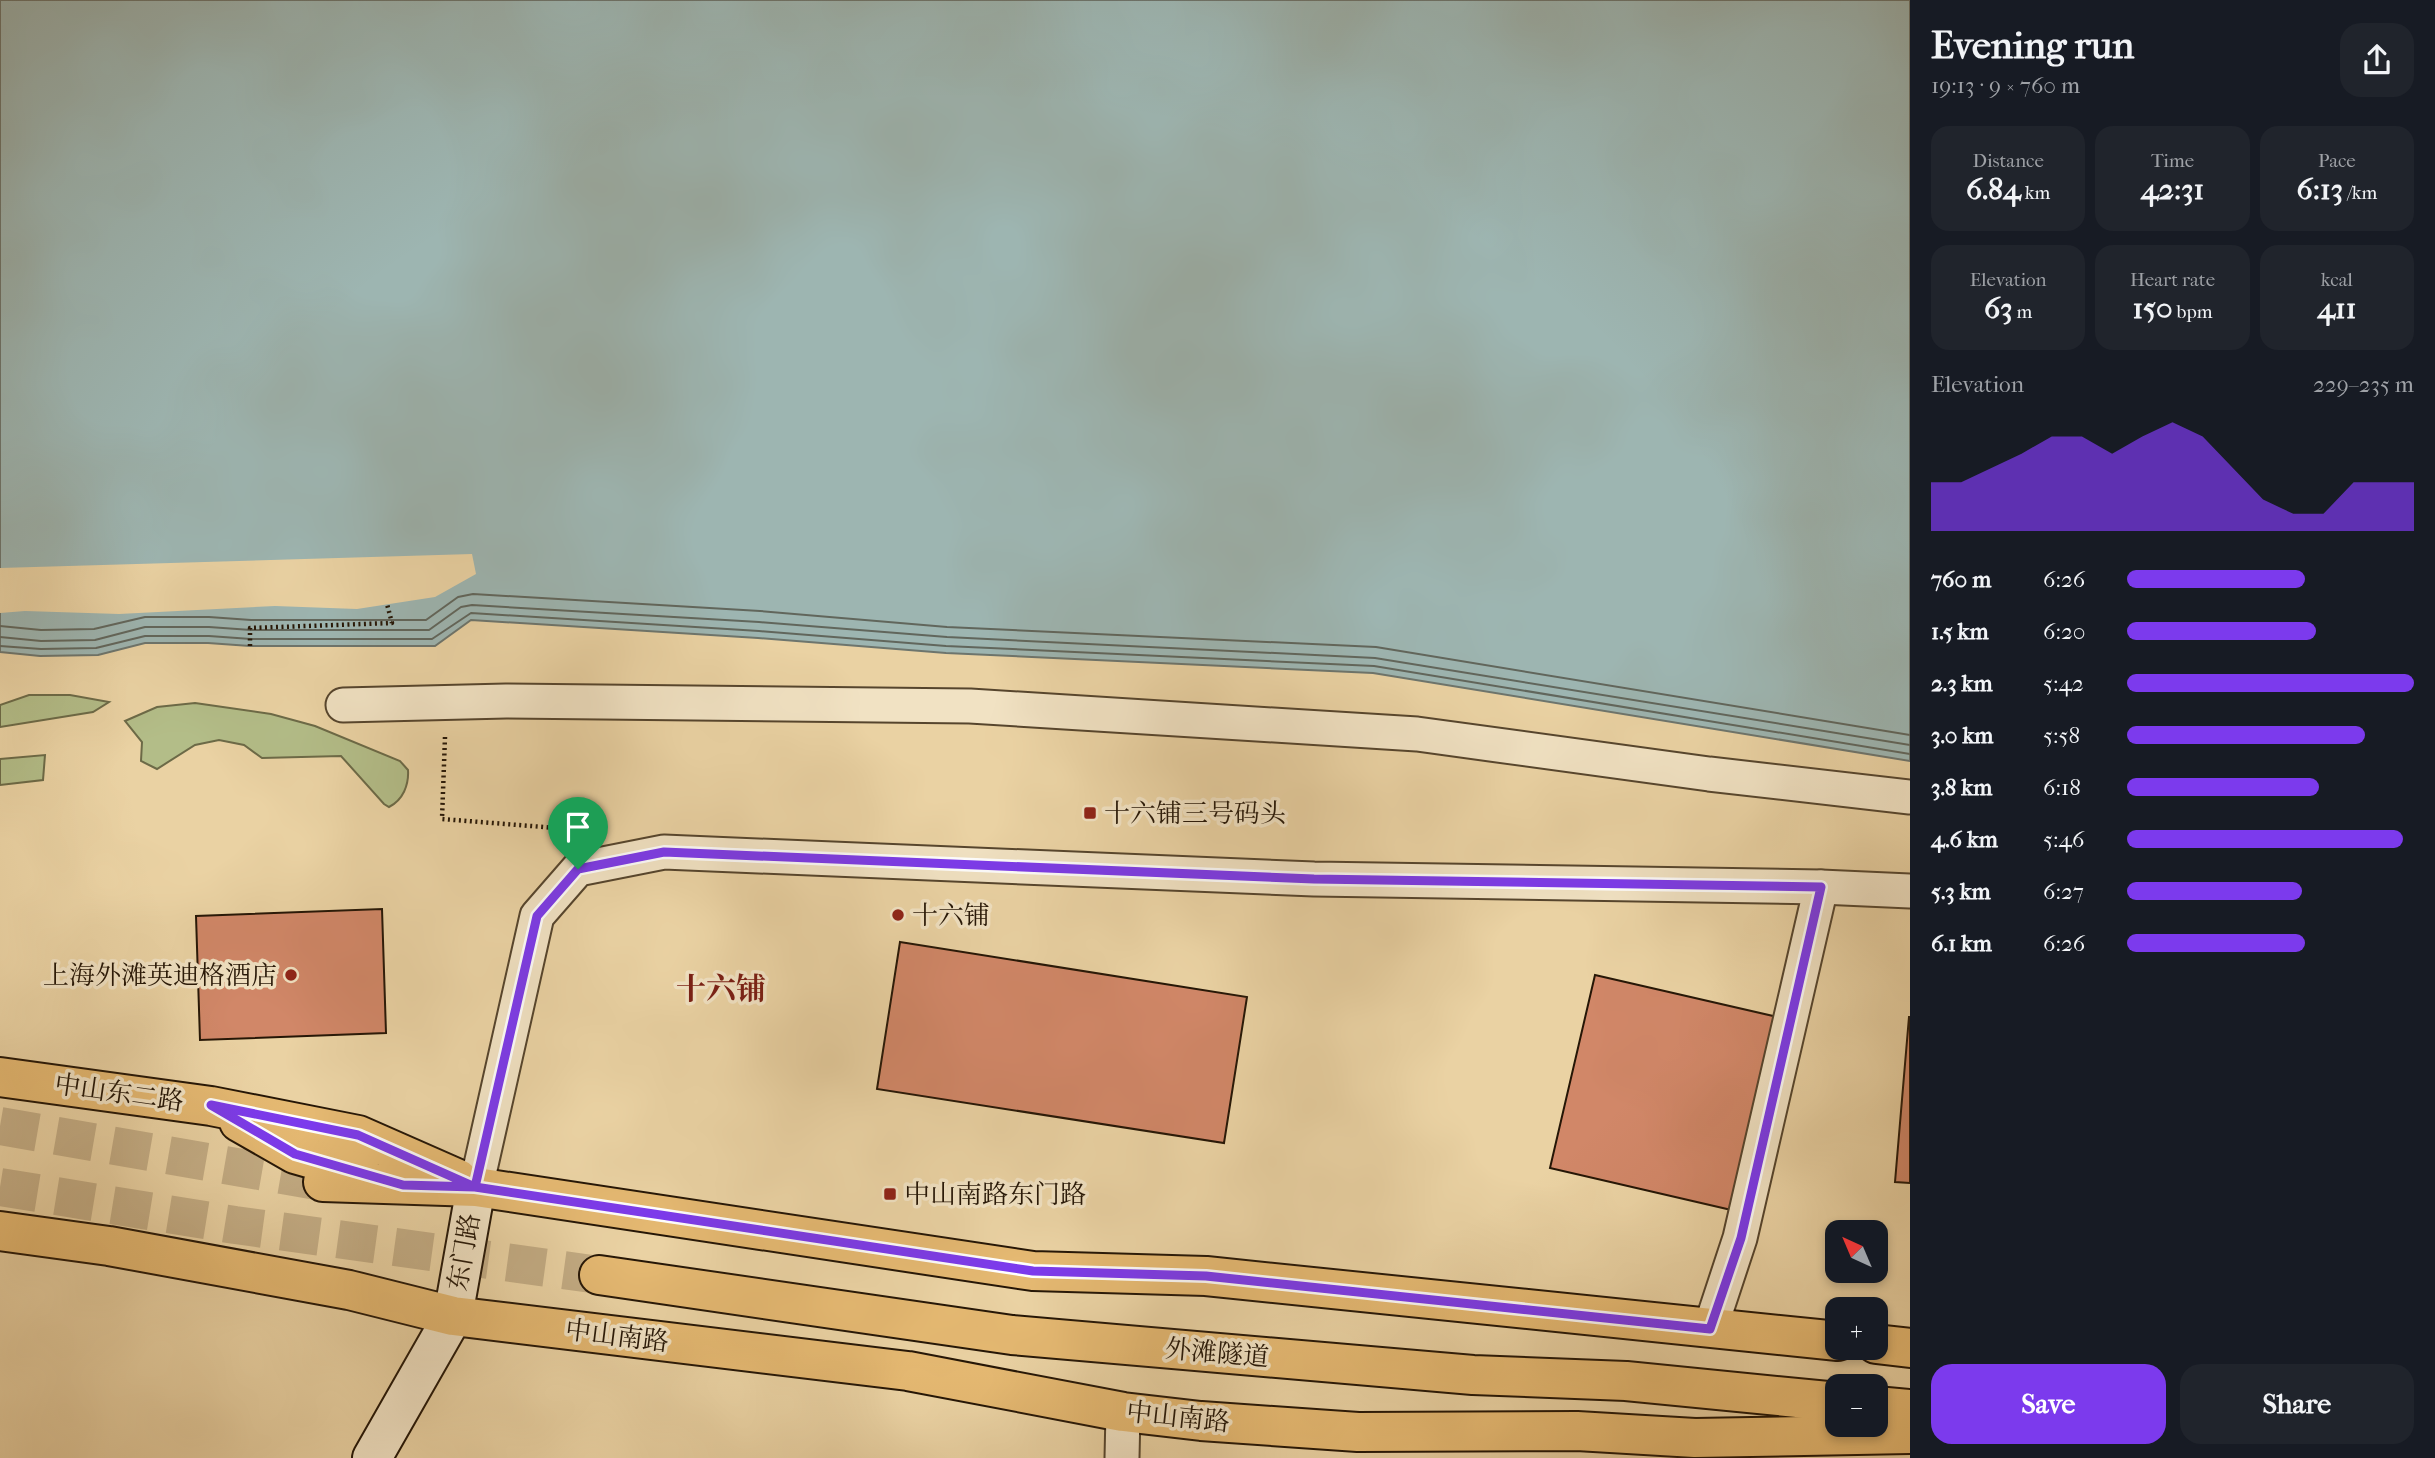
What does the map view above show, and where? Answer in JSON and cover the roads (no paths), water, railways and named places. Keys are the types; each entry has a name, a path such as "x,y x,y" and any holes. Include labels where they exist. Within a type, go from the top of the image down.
{"main road":[{"name":"中山东二路","path":"0,1077 211,1105 358,1135 475,1187"},
{"path":"211,1105 295,1154 403,1185"},
{"path":"323,1182 475,1187 1033,1271 1206,1276 1825,1340"},
{"path":"0,1231 109,1246 349,1290 453,1315"},
{"name":"外滩隧道","path":"599,1275 1012,1335 1473,1376 1638,1382 1825,1401"},
{"name":"中山南路","path":"453,1315 908,1371 1123,1412 1200,1421 1358,1432 1577,1431 1693,1448 1910,1434"},
{"path":"1888,1346 1910,1348"},
{"path":"1888,1407 1910,1409"}],"street":[{"path":"342,705 506,701 970,706 1418,734 1709,774 1910,797"},
{"name":"东门路","path":"372,1458 453,1315 475,1187 537,916 578,869 664,852 1314,879 1821,887"},
{"path":"1710,1329 1741,1238 1821,887 1910,891"},
{"path":"1122,1458 1123,1412"}],"water":[{"path":"0,0 1910,0 1910,761 1373,673 946,653 471,620 435,646 145,643 98,655 40,656 0,652"}],"tunnel":[{"path":"0,1126 323,1182"},
{"path":"0,1187 235,1225 599,1275"}],"place":[{"name":"十六铺三号码头","path":"1090,813"},
{"name":"十六铺","path":"898,915"},
{"name":"上海外滩英迪格酒店","path":"291,975"},
{"name":"中山南路东门路","path":"890,1194"}],"district":[{"name":"十六铺","path":"721,989"}]}
